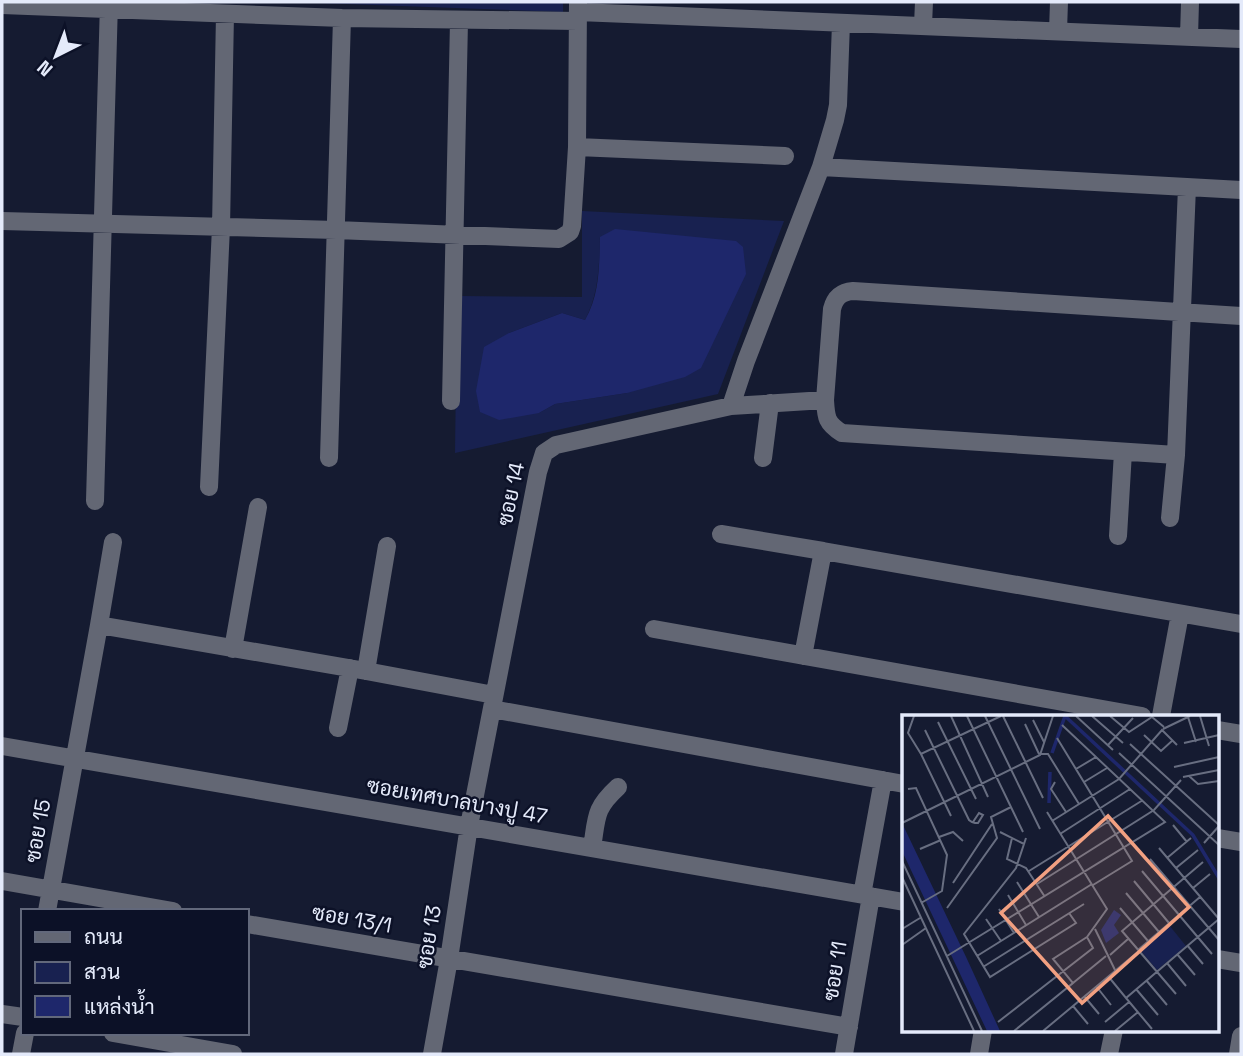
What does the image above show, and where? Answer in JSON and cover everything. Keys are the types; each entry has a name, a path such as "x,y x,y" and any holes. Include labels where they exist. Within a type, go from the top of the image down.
{"street":[{"path":"923,25 924,2"},
{"path":"1058,31 1059,2"},
{"path":"1188,37 1190,2"},
{"path":"2,5 203,8 225,14 459,21 578,12 1241,38"},
{"path":"95,501 109,6"},
{"path":"2,221 559,239 570,232 572,226 577,147 578,12"},
{"path":"209,487 221,228 225,14"},
{"path":"329,458 342,18"},
{"path":"451,401 459,21"},
{"path":"730,406 821,166 835,120 841,23"},
{"path":"577,147 785,156"},
{"path":"821,166 1241,190"},
{"path":"1170,518 1187,187"},
{"path":"1175,455 842,433 829,422 825,400 834,300 845,292 853,291 1241,316"},
{"name":"ซอย 14","path":"469,826 538,472 544,453 556,445 730,406 825,400"},
{"path":"763,458 770,403"},
{"path":"1118,536 1123,452"},
{"path":"233,649 258,507"},
{"path":"721,534 1241,624"},
{"name":"ซอย 15","path":"47,909 113,542"},
{"path":"338,728 358,670 387,546"},
{"path":"803,656 823,551"},
{"path":"1161,715 1180,614"},
{"path":"99,625 358,670 493,702 902,784"},
{"path":"654,629 1136,715"},
{"path":"1218,730 1241,734"},
{"name":"ซอยเทศบาลบางปู 47","path":"2,746 902,902"},
{"name":"ซอย 11","path":"844,1054 883,780"},
{"path":"592,848 600,805 618,787"},
{"name":"ซอย 13","path":"432,1054 469,826"},
{"path":"1218,838 1241,842"},
{"path":"2,881 162,909"},
{"name":"ซอย 13/1","path":"248,924 849,1027"},
{"path":"1218,958 1241,963"},
{"path":"2,1014 21,1017"},
{"path":"979,1054 983,1032"},
{"path":"1109,1054 1114,1032"},
{"path":"21,1054 25,1035"},
{"path":"124,1035 233,1054"},
{"path":"1238,1054 1241,1036"}],"green space":[{"path":"292,2 563,2 563,12"},
{"path":"582,211 784,221 718,394 455,453 457,296 582,297","holes":["600,237 627,393 555,404 539,413 509,333 562,313 585,320 596,290"]}],"water":[{"path":"615,229 736,241 743,247 746,274 701,368 685,377 627,393 555,404 539,413 499,420 480,412 476,391 484,347 509,333 562,313 585,320 596,290 600,237"}]}
